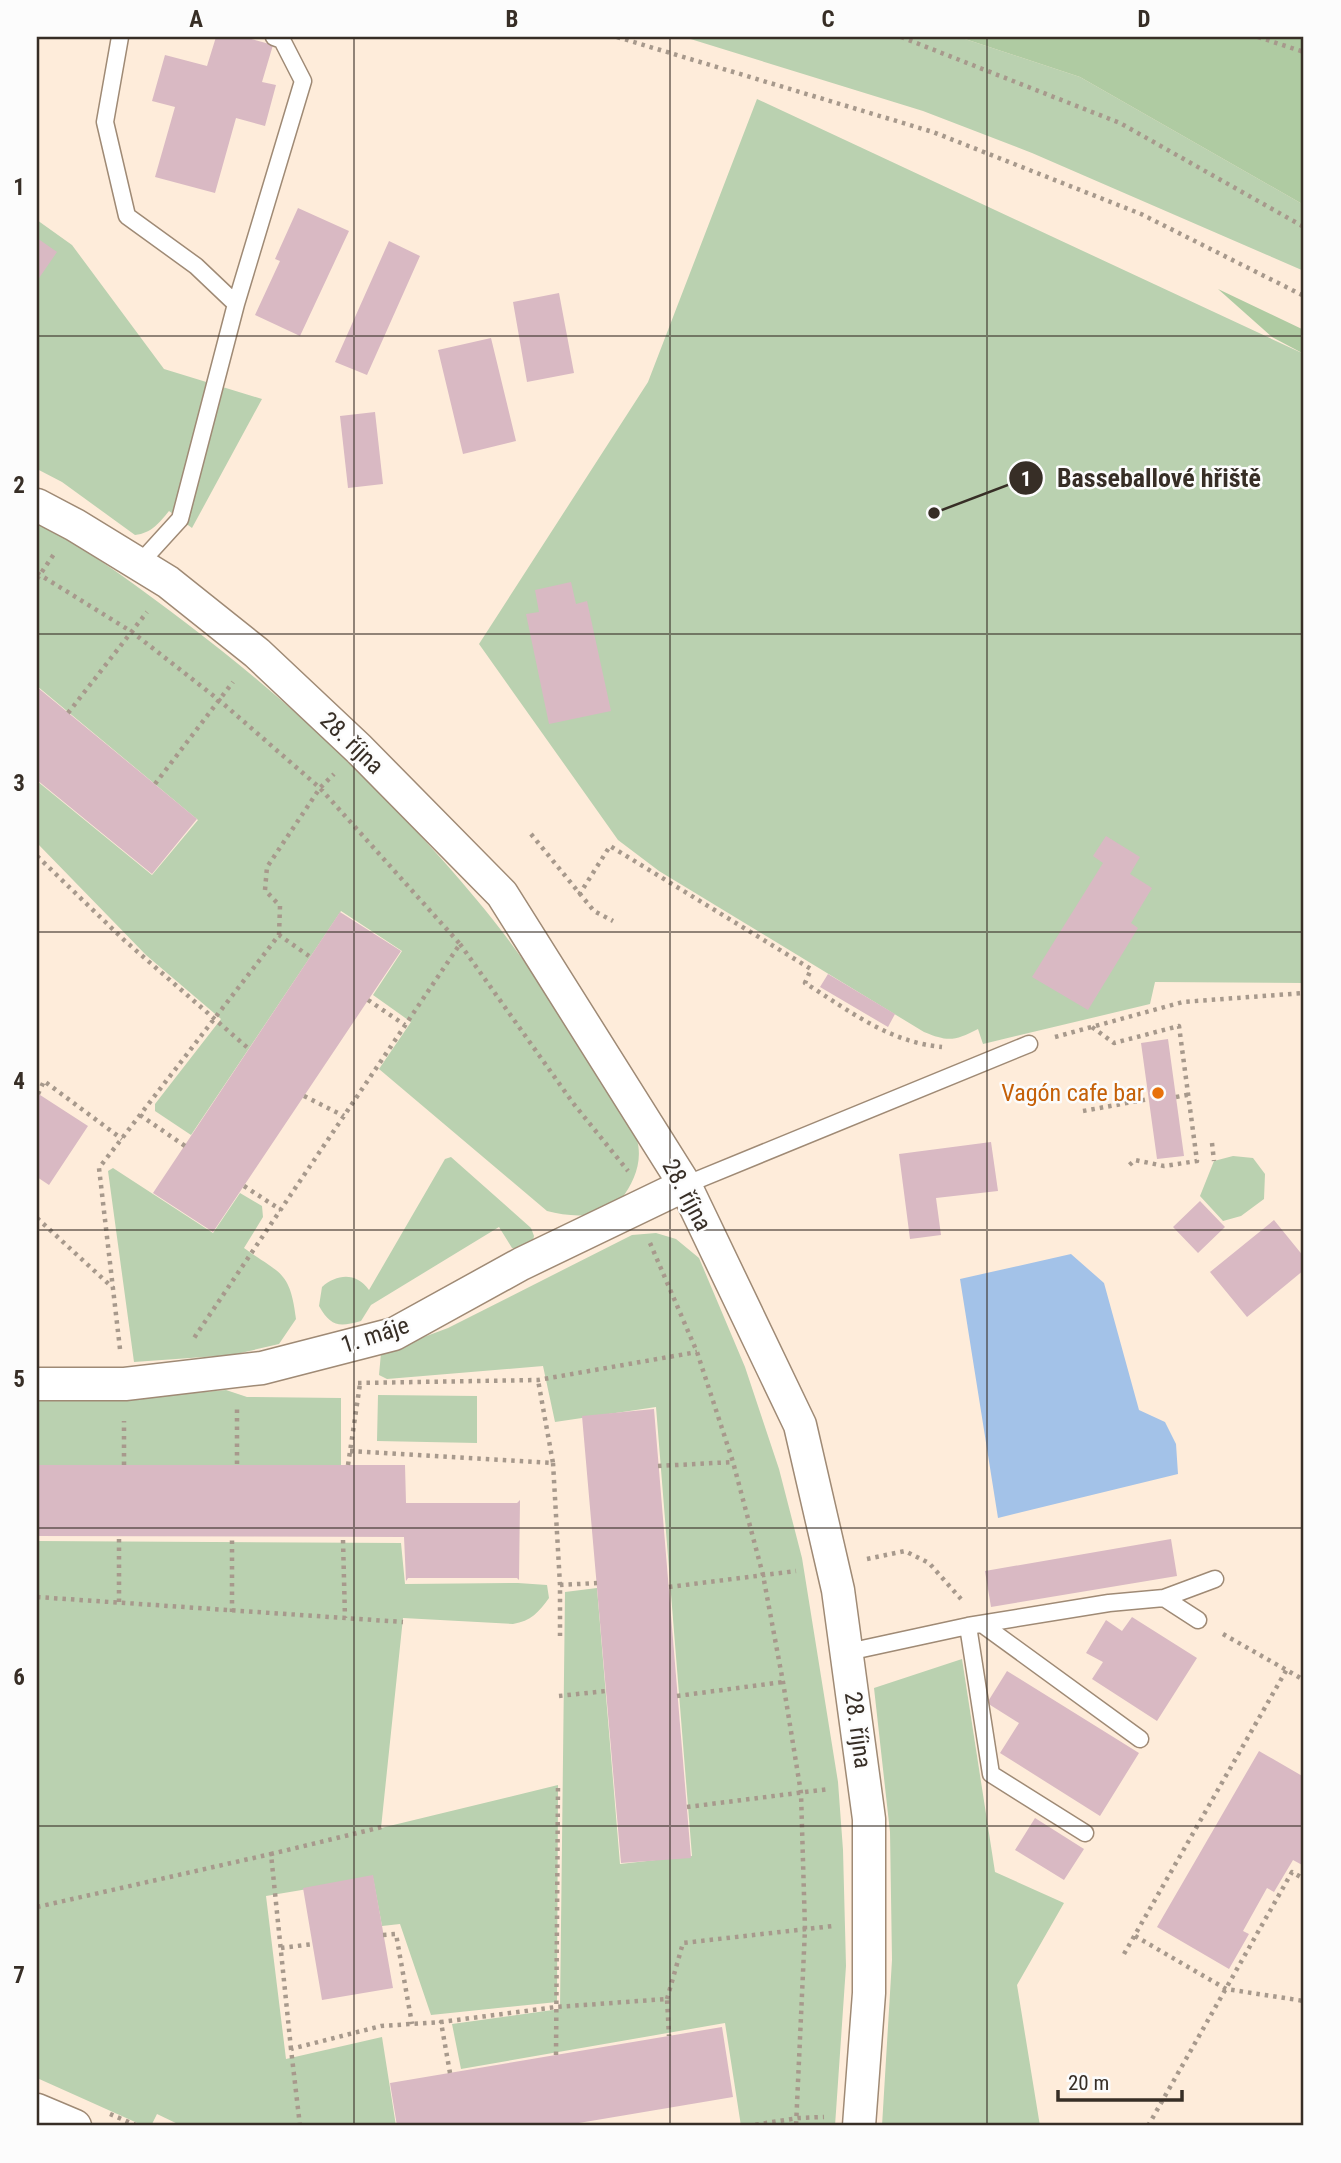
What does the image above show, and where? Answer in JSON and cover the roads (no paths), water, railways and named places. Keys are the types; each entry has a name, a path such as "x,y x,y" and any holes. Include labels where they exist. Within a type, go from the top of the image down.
{"street":[{"name":"28. října","path":"37,505 168,582 257,653 359,749 502,894 685,1185 800,1425 832,1566 848,1652 869,1819 869,1993 860,2121"},
{"name":"1. máje","path":"37,1384 125,1384 261,1368 394,1334 521,1264 685,1185"},
{"path":"37,2110 75,2126"}],"lane":[{"path":"120,37 105,122 127,216 196,266 236,304"},
{"path":"139,564 180,519 236,304 303,81 282,40 274,37"},
{"path":"685,1185 1029,1044"},
{"path":"848,1652 975,1625 1110,1603 1164,1598 1214,1579"},
{"path":"1164,1598 1198,1620"},
{"path":"975,1625 1140,1739"},
{"path":"975,1625 991,1774 1085,1833"}],"water":[{"path":"1071,1254 1104,1283 1139,1410 1165,1422 1176,1444 1178,1474 998,1518 960,1279"}],"place":[{"name":"Basseballové hřiště","path":"934,513"},
{"name":"Vagón cafe bar","path":"1158,1093"}]}
